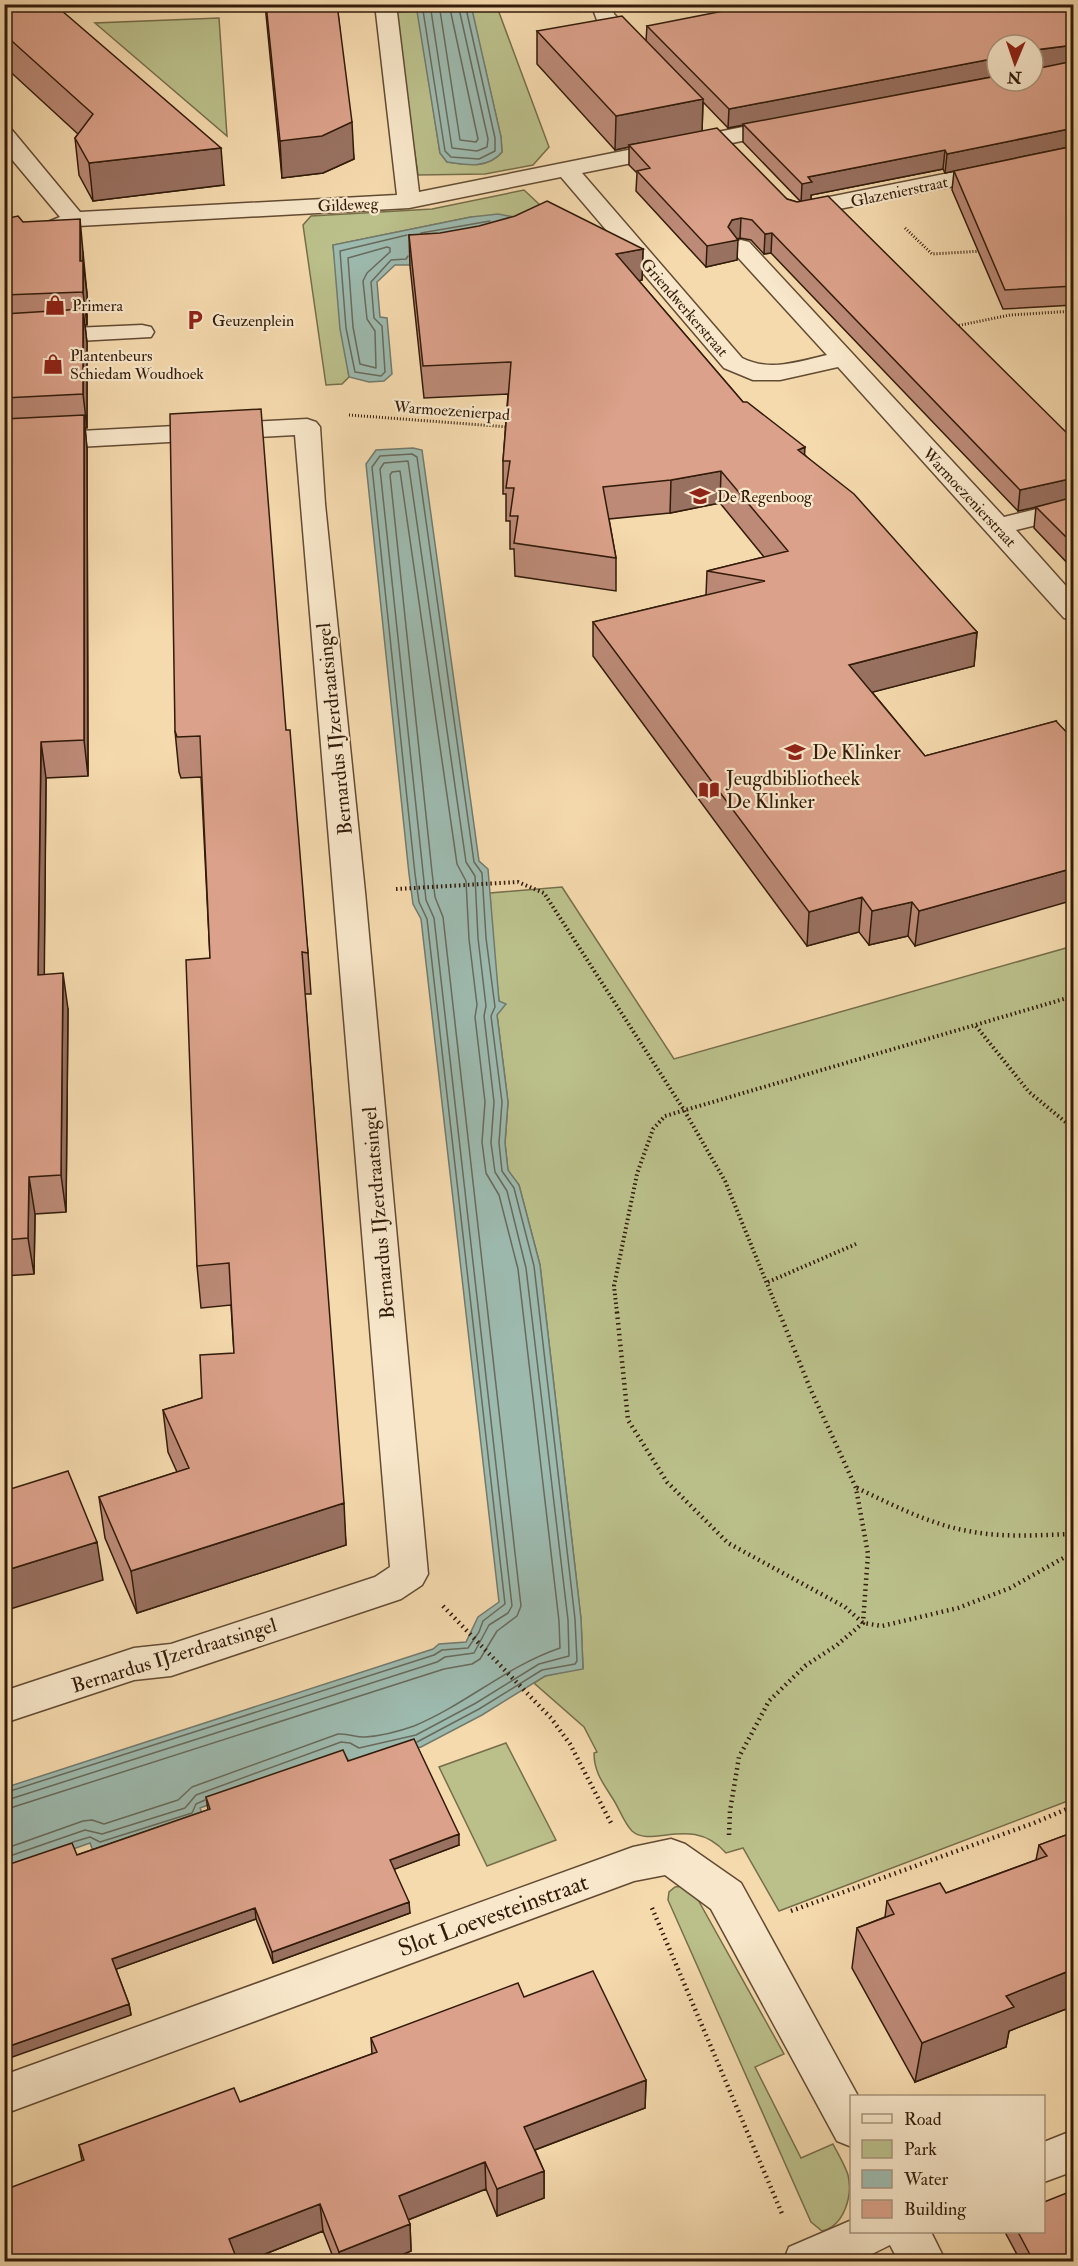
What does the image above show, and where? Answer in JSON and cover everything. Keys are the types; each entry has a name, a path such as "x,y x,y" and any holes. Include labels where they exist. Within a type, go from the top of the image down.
{"street":[{"path":"601,4 604,16 651,64"},
{"path":"385,5 409,201"},
{"path":"705,118 740,154"},
{"name":"Gildeweg","path":"74,219 409,201 565,168 806,122"},
{"path":"4,135 74,219 29,238 4,244"},
{"name":"Glazenierstraat","path":"780,196 795,213 1074,155"},
{"name":"Griendwerkerstraat","path":"565,168 733,363 753,373 780,373 842,359"},
{"path":"741,247 842,359"},
{"path":"4,338 142,332"},
{"name":"Warmoezenierstraat","path":"842,359 998,525 1074,612"},
{"name":"Bernardus IJzerdraatsingel","path":"4,443 307,427 312,504 350,892 410,1574 388,1588 171,1660 134,1664 4,1707"},
{"path":"998,525 1074,508"},
{"name":"Slot Loevesteinstraat","path":"4,2095 633,1864 671,1856 736,1912 850,2123"},
{"path":"1045,2162 1074,2150"},
{"path":"806,2262 872,2233"},
{"path":"908,2233 924,2262"}],"path":[{"path":"874,196 932,254 991,251"},
{"path":"952,327 1010,315 1074,311"},
{"name":"Warmoezenierpad","path":"344,415 514,427"},
{"path":"391,890 518,882 544,893 684,1110 725,1181 810,1388 856,1488 868,1554 863,1623 837,1645 805,1666 769,1701 740,1757 730,1811 736,1912 1034,1823 1074,1806"},
{"path":"1074,996 665,1116 653,1129 637,1174 614,1286 628,1420 667,1482 728,1543 845,1606 863,1623 882,1626 958,1608 1010,1588 1074,1552"},
{"path":"976,1026 1029,1092 1074,1129"},
{"path":"768,1282 856,1244"},
{"path":"856,1488 916,1516 968,1531 1014,1535 1074,1534"},
{"path":"457,1619 551,1718 570,1744 633,1864 784,2218"}],"green space":[{"path":"497,7 549,147 533,165 485,174 418,175 394,12 418,11 440,153 447,162 477,164 490,161 502,152 501,137 471,8"},
{"path":"219,18 227,136 95,23"},
{"path":"524,190 556,220 471,217 333,245 349,377 342,384 326,385 303,225 311,216 432,209"},
{"path":"562,887 674,1059 1073,946 1073,1799 779,1911 743,1848 726,1853 713,1842 700,1836 674,1834 650,1837 640,1836 632,1831 600,1777 594,1760 594,1753 597,1752 584,1727 534,1683 545,1676 583,1668 581,1619 540,1265 519,1185 508,1171 505,1143 508,1102 497,1015 499,1001 490,893"},
{"path":"506,1743 556,1840 487,1866 439,1767"},
{"path":"683,1886 692,1889 784,2054 755,2067 801,2158 833,2144 845,2167 849,2183 848,2201 841,2217 830,2228 822,2231 811,2222 668,1900 669,1892 675,1887"}],"water":[{"path":"416,5 471,5 501,137 502,152 490,161 476,164 447,162 440,153"},
{"path":"498,214 514,217 415,265 395,265 377,282 380,317 387,318 392,374 384,381 369,382 349,377 340,329 333,245 471,217"},
{"path":"413,448 422,450 479,861 488,869 499,1001 506,1004 497,1015 508,1102 505,1143 508,1170 519,1185 540,1265 581,1619 583,1669 545,1676 482,1715 421,1747 351,1764 345,1755 200,1808 203,1816 93,1851 90,1843 5,1873 4,1788 433,1649 439,1644 466,1642 478,1617 499,1602 421,919 413,904 409,874 366,464 376,450"}],"building":[{"path":"4,4 54,4 221,148 89,163 75,138 93,114 4,34"},
{"path":"266,4 337,4 352,122 322,136 280,141"},
{"path":"759,4 1074,4 1074,45 1045,49 1045,33 985,33 985,60 729,109 647,26"},
{"path":"622,16 703,99 616,116 537,31"},
{"path":"1074,61 1074,128 947,154 945,150 808,177 812,182 802,184 743,124 985,78 985,93 1045,93 1045,67"},
{"path":"717,128 787,199 797,202 828,196 1074,440 1074,478 1020,490 772,233 765,234 752,220 741,218 732,220 728,227 738,240 707,246 637,171 650,168 629,145"},
{"path":"1074,146 1074,286 1005,290 954,171"},
{"path":"547,201 643,249 616,254 743,402 747,402 805,447 798,450 854,494 977,632 849,665 925,756 1056,721 1074,740 1074,868 919,911 912,902 872,911 862,897 809,912 593,622 765,581 707,571 788,551 721,471 671,480 603,487 616,558 514,543 518,516 510,516 514,488 506,488 510,461 503,461 511,362 423,366 409,235 440,233 479,226 515,216"},
{"path":"18,216 23,222 80,219 83,292 4,295 4,219"},
{"path":"83,309 83,394 4,398 4,314"},
{"path":"261,409 286,730 290,730 308,953 302,952 344,1503 131,1571 99,1497 189,1468 163,1410 202,1398 200,1355 234,1353 229,1263 197,1266 186,960 210,958 200,736 177,737 175,731 170,414"},
{"path":"84,415 84,740 41,742 38,975 63,973 61,1175 29,1177 28,1238 4,1240 4,419"},
{"path":"1074,497 1074,545 1036,507"},
{"path":"68,1471 97,1542 4,1571 4,1491"},
{"path":"414,1739 459,1834 390,1860 409,1902 272,1952 255,1908 112,1959 129,2004 4,2048 4,1866 72,1843 77,1855 210,1809 206,1797 343,1750 348,1761"},
{"path":"1074,1832 1074,1969 1006,1996 1014,2007 922,2043 857,1928 894,1914 887,1901 940,1883 946,1893 1047,1856 1039,1845"},
{"path":"593,1971 646,2080 524,2127 544,2171 497,2189 485,2162 399,2196 410,2224 339,2252 320,2204 229,2239 238,2262 4,2262 4,2190 84,2160 79,2145 234,2088 240,2102 377,2052 371,2038 518,1983 524,1997"},
{"path":"1074,2190 1074,2262 1034,2262 1019,2233 1045,2233 1045,2202"}],"place":[{"name":"Primera","path":"55,305"},
{"name":"Geuzenplein","path":"195,320"},
{"name":"Plantenbeurs Schiedam Woudhoek","path":"53,364"},
{"name":"De Regenboog","path":"700,496"},
{"name":"De Klinker","path":"795,752"},
{"name":"Jeugdbibliotheek De Klinker","path":"709,790"}]}
